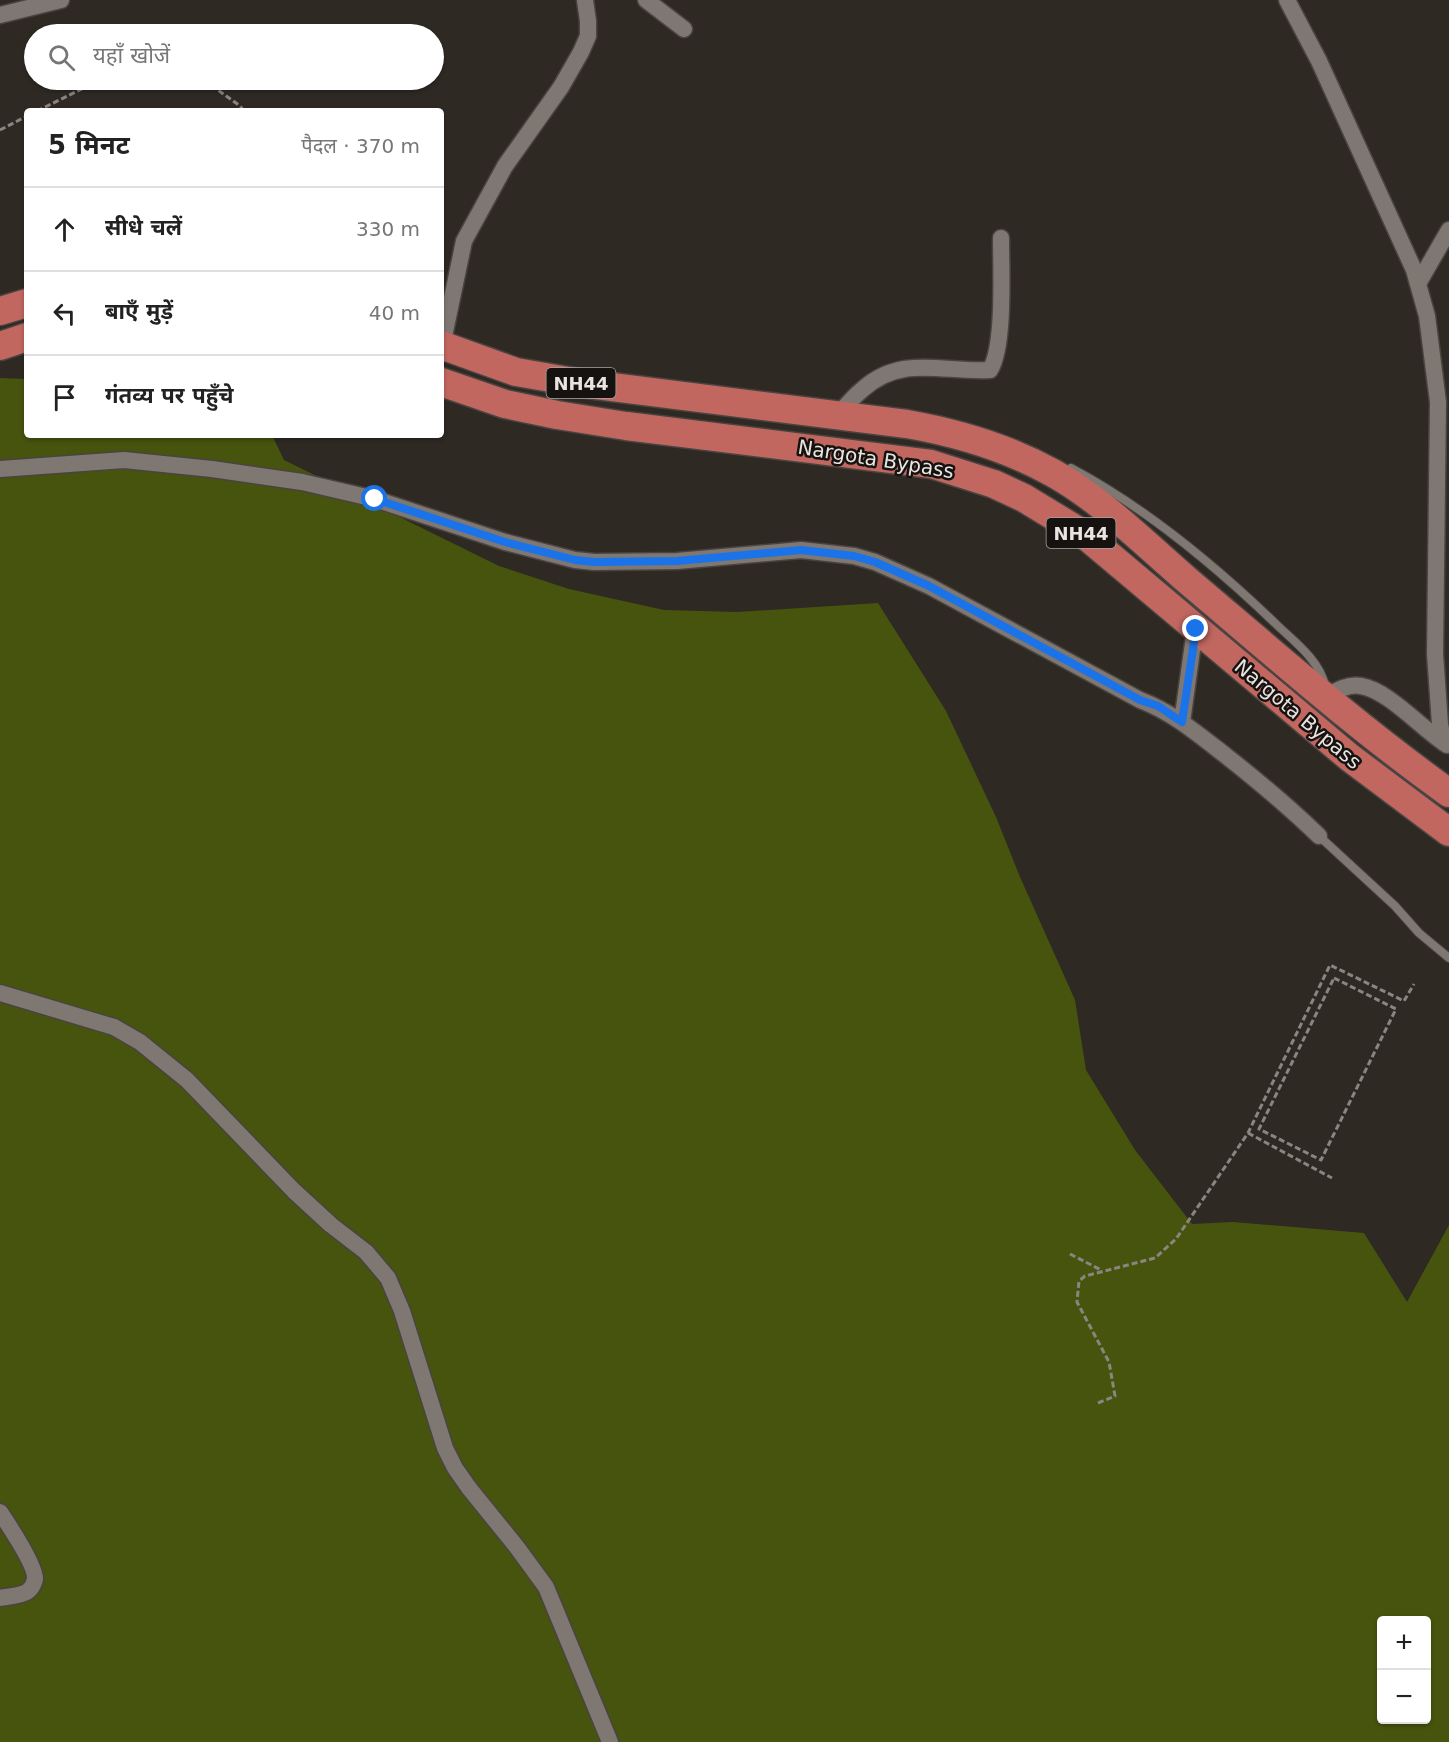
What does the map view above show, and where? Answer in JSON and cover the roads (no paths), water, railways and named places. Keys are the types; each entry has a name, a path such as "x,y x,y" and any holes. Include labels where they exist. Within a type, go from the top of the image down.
{"highway":[{"path":"0,311 24,304"},
{"path":"0,346 24,338"},
{"name":"Nargota Bypass","path":"444,346 516,372 646,392 907,423 982,442 1053,474 1081,492 1325,696 1449,793"},
{"path":"0,360 24,358"},
{"name":"Nargota Bypass","path":"444,383 505,404 626,426 931,464 994,484 1024,498 1085,536 1349,757 1449,832"}],"street":[{"path":"0,15 61,0"},
{"path":"444,336 464,241 506,166 561,87 581,52 588,36 585,0"},
{"path":"646,0 684,29"},
{"path":"1287,0 1319,61 1419,282 1427,315 1438,402 1436,654 1440,724 1446,744"},
{"path":"1419,282 1449,230"},
{"path":"837,416 864,387 890,371 911,367 990,370 995,361 999,333 1001,238"},
{"path":"0,469 124,460 212,469 302,482 375,499 558,557 585,561 677,561 801,550 854,556 875,562 929,586 1140,700 1158,706 1283,801 1319,836"},
{"path":"1182,722 1196,629"},
{"path":"1325,696 1348,686 1362,686 1382,694 1446,744"},
{"path":"0,993 114,1027 140,1042 187,1080 294,1191 331,1225 366,1252 388,1278 402,1311 445,1448 455,1468 546,1587 610,1742"},
{"path":"0,1512 26,1555 35,1579 32,1588 27,1592 0,1598"}],"lane":[{"path":"982,442 1016,444"},
{"path":"1065,465 1096,482 1202,556 1306,653 1323,677 1325,696"},
{"path":"1319,836 1395,906 1419,933 1449,957"}]}
